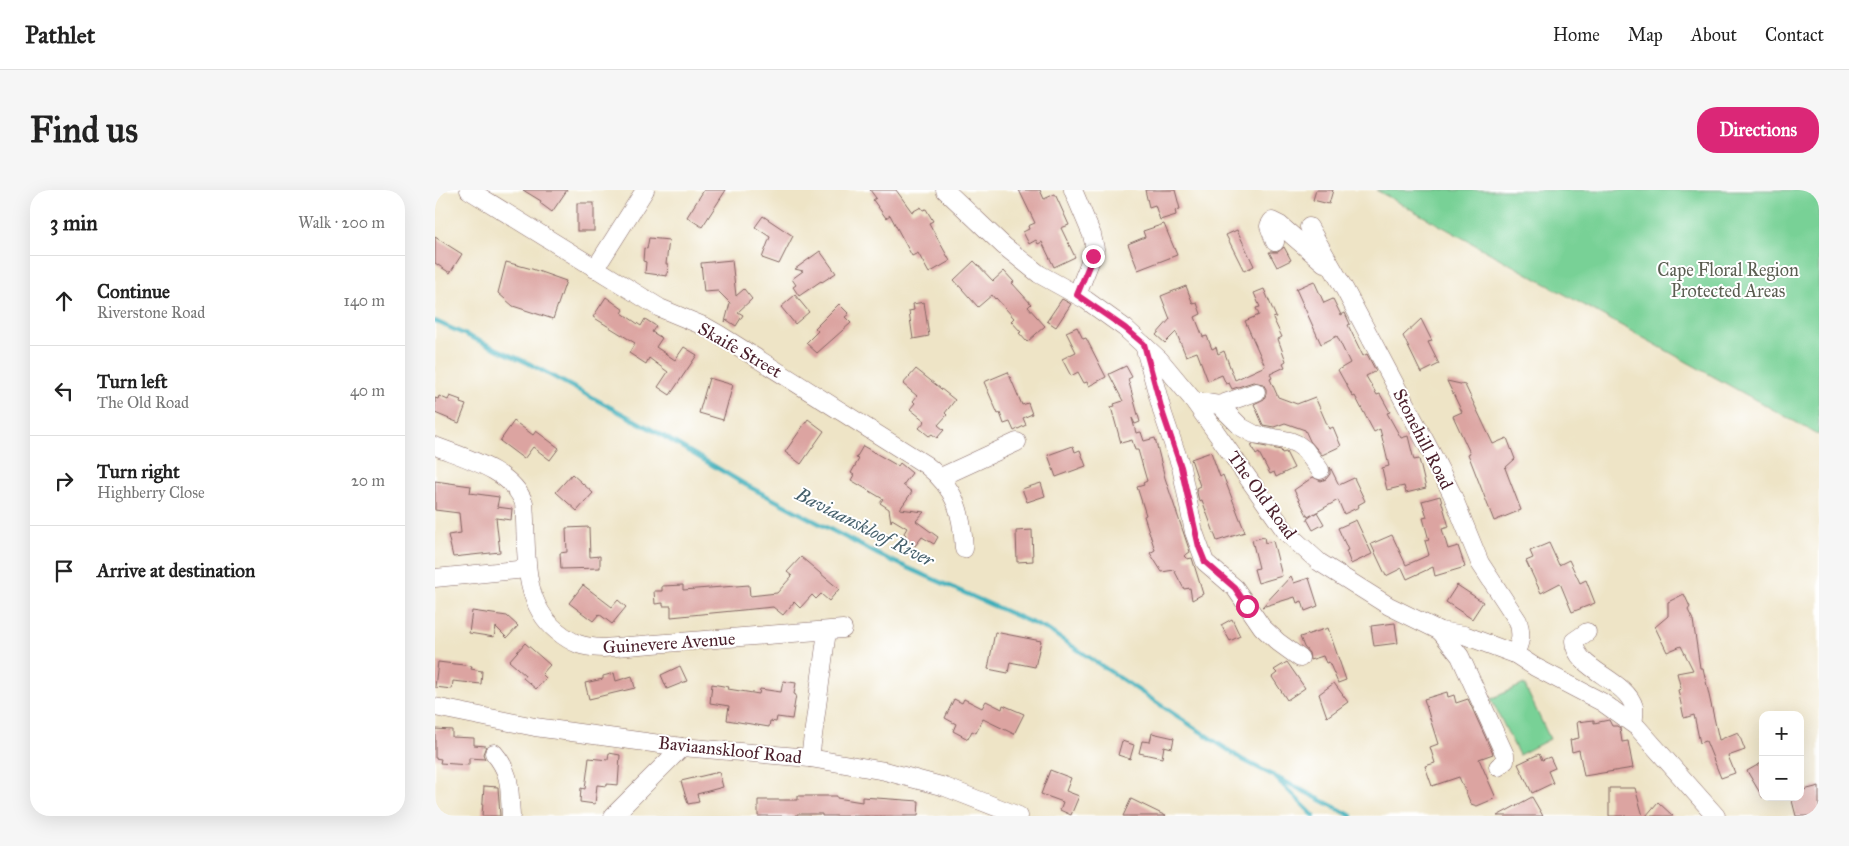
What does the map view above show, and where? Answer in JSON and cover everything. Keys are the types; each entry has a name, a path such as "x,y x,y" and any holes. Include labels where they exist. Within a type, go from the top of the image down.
{"street":[{"name":"Skaife Street","path":"469,190 660,308 706,327 720,335 926,465 941,477 958,509 963,527 964,549"},
{"path":"595,269 645,190"},
{"name":"The Old Road","path":"945,190 1004,246 1039,274 1077,295 1125,328 1144,344 1194,401 1273,515 1298,544 1319,562 1389,606 1440,631 1464,635 1515,654 1535,667 1602,702 1633,724 1716,816"},
{"path":"1073,190 1092,235 1095,249 1077,295"},
{"path":"1275,242 1269,226 1272,221 1280,225 1334,272"},
{"name":"Stonehill Road","path":"1309,227 1388,370 1448,486 1480,562 1518,621 1521,642 1515,654"},
{"path":"1144,344 1163,414 1181,467 1194,532 1205,562 1235,588 1262,627 1278,642 1300,658"},
{"path":"1194,401 1219,405 1256,392"},
{"path":"1219,405 1247,431 1297,444 1305,450 1320,470"},
{"path":"941,477 1017,442"},
{"name":"Guinevere Avenue","path":"435,446 501,474 521,494 526,520 527,568 539,612 571,642 587,648 603,648 835,630 810,758"},
{"path":"435,578 527,568"},
{"path":"1440,631 1460,656 1505,755 1505,761 1498,767"},
{"path":"1587,632 1574,641 1575,648 1586,662 1625,692 1634,707 1633,724"},
{"name":"Baviaanskloof Road","path":"435,707 535,727 682,747 810,758 885,771 945,787 1012,815"},
{"path":"613,816 682,747"},
{"path":"494,753 503,764 508,777 511,816"}],"green space":[{"name":"Cape Floral Region Protected Areas","path":"1376,190 1819,190 1819,435"},
{"path":"1524,684 1550,739 1519,755 1491,699"}],"building":[{"path":"523,190 567,190 552,212 540,203 541,201"},
{"path":"704,190 726,190 702,227 687,217"},
{"path":"870,190 896,190 912,212 921,207 923,210 926,209 933,221 929,223 950,261 929,273 918,253 912,256 890,215 886,218 873,200 876,198"},
{"path":"1019,190 1040,190 1044,199 1055,194 1069,225 1061,228 1075,257 1054,267 1042,242 1038,244 1036,240 1029,244 1023,232 1029,229 1028,226 1035,223"},
{"path":"1145,190 1175,190 1180,209 1175,210 1176,215 1160,220 1155,205 1149,207"},
{"path":"1316,190 1333,190 1329,204 1313,200"},
{"path":"577,203 594,203 594,231 577,231"},
{"path":"763,216 793,236 779,264 762,258 770,237 755,227"},
{"path":"1164,224 1177,255 1138,270 1128,244 1145,237 1143,231"},
{"path":"1237,230 1254,266 1244,271 1226,235"},
{"path":"435,237 462,254 450,273 435,263"},
{"path":"649,238 669,240 666,264 668,264 667,276 645,273 646,262 643,261 644,248 647,249"},
{"path":"1284,247 1291,260 1277,267 1269,252 1278,252"},
{"path":"820,251 836,273 799,296 793,287 796,285 792,279 803,271 795,269"},
{"path":"732,260 736,296 744,289 752,299 738,312 743,315 736,326 727,320 725,322 730,303 718,291 704,292 701,263"},
{"path":"974,261 993,281 1004,271 1031,304 1028,307 1045,326 1027,342 1011,321 1014,318 996,298 992,295 978,307 954,280"},
{"path":"506,262 566,281 553,319 513,306 498,293"},
{"path":"1314,281 1324,303 1333,299 1341,315 1345,313 1350,324 1348,325 1363,356 1367,354 1376,371 1366,376 1377,395 1380,394 1390,412 1387,413 1401,438 1408,436 1414,460 1419,459 1426,488 1406,493 1404,486 1387,490 1382,468 1389,466 1380,429 1374,432 1355,396 1353,397 1338,370 1350,363 1337,336 1321,344 1296,289"},
{"path":"1186,286 1193,304 1197,303 1201,314 1195,317 1203,337 1207,336 1212,349 1216,347 1218,354 1224,351 1235,380 1265,366 1245,321 1259,315 1256,308 1260,307 1254,293 1264,289 1276,317 1273,318 1282,337 1278,339 1286,361 1283,363 1285,367 1270,374 1272,378 1270,379 1278,397 1297,404 1315,397 1329,429 1333,427 1341,446 1322,455 1310,441 1305,430 1285,423 1274,427 1263,425 1254,404 1264,399 1266,389 1263,384 1253,382 1232,389 1229,383 1226,384 1222,375 1208,381 1197,352 1186,356 1176,332 1165,343 1156,335 1170,319 1161,296"},
{"path":"795,295 809,312 795,324 781,307"},
{"path":"606,297 624,310 622,313 641,326 645,319 656,326 652,332 662,338 656,347 675,360 684,347 697,355 670,395 658,387 668,372 649,358 646,364 629,353 635,343 593,317"},
{"path":"1062,299 1071,304 1056,327 1047,321"},
{"path":"924,302 929,336 913,339 909,311 914,310 913,304"},
{"path":"839,304 849,314 845,317 851,323 817,353 806,343 818,331 815,328"},
{"path":"1421,319 1432,341 1428,342 1439,364 1421,373 1403,336"},
{"path":"1077,327 1083,339 1086,338 1106,377 1089,386 1087,382 1084,383 1078,372 1071,376 1062,359 1076,352 1066,332"},
{"path":"1126,366 1132,377 1128,379 1140,422 1135,424 1132,418 1136,433 1141,432 1144,441 1155,438 1165,478 1190,552 1184,556 1187,559 1192,558 1203,594 1192,600 1190,588 1184,589 1174,570 1162,572 1150,553 1155,550 1137,487 1144,485 1143,483 1147,481 1138,450 1135,450 1132,440 1121,443 1111,407 1123,401 1109,374"},
{"path":"916,369 955,400 945,413 947,415 938,425 944,430 937,438 932,434 929,436 919,428 925,421 910,409 915,403 913,401 917,396 903,384"},
{"path":"1008,372 1022,405 1028,403 1032,414 1023,418 1026,425 1014,431 1010,422 1004,424 984,382"},
{"path":"709,378 733,385 723,420 699,413"},
{"path":"1447,381 1465,385 1493,444 1507,438 1515,459 1505,468 1521,510 1494,521 1468,454 1470,453 1453,416 1462,412"},
{"path":"439,396 448,400 450,396 461,400 460,403 466,405 459,423 435,413 435,398 438,399"},
{"path":"808,419 824,431 801,464 785,452"},
{"path":"514,421 533,435 536,431 559,448 550,460 533,447 524,459 500,441"},
{"path":"1252,444 1281,450 1282,453 1286,452 1294,468 1276,477 1274,472 1270,474 1259,453 1256,455"},
{"path":"863,446 898,466 900,463 912,473 903,485 912,492 900,509 924,512 916,521 938,537 934,544 922,537 915,546 904,538 907,528 892,519 891,522 889,509 880,503 883,499 851,480 854,475 851,473 859,459 856,458"},
{"path":"1073,446 1075,452 1080,450 1086,466 1056,477 1048,455"},
{"path":"1211,452 1220,477 1223,475 1245,532 1217,541 1202,500 1199,501 1196,488 1200,486 1191,459"},
{"path":"1330,467 1339,485 1354,478 1365,501 1358,505 1359,507 1344,514 1338,500 1308,517 1294,490 1313,477 1321,481 1326,479 1330,474"},
{"path":"572,474 593,493 577,511 556,492"},
{"path":"435,481 471,486 470,493 499,497 497,507 512,509 511,520 496,518 500,552 453,557 448,535 461,533 459,513 435,510"},
{"path":"1041,483 1045,496 1027,502 1022,489"},
{"path":"1440,496 1449,527 1442,529 1448,549 1458,546 1465,567 1435,576 1433,567 1407,579 1402,568 1386,576 1371,544 1392,535 1406,565 1429,555 1425,541 1429,540 1423,518 1427,517 1422,501"},
{"path":"1317,512 1324,524 1313,530 1307,519"},
{"path":"1356,520 1372,554 1351,564 1346,551 1348,550 1338,528"},
{"path":"589,527 590,557 600,556 600,568 561,569 560,553 567,552 566,528"},
{"path":"1032,530 1033,561 1017,562 1016,531"},
{"path":"1264,537 1265,543 1273,541 1282,576 1258,583 1254,569 1259,568 1252,540"},
{"path":"1549,543 1559,565 1569,560 1580,583 1586,580 1595,603 1572,612 1560,583 1541,593 1526,561 1533,558 1530,551"},
{"path":"801,557 839,589 829,601 821,594 816,599 812,595 800,608 794,602 783,615 773,607 671,617 671,606 663,606 663,603 655,604 654,591 662,591 662,586 683,585 683,590 749,585 750,596 777,593 792,576 787,572"},
{"path":"1291,576 1294,583 1309,578 1318,606 1305,611 1302,601 1297,603 1295,597 1262,607"},
{"path":"583,585 612,607 618,600 626,607 612,624 599,614 593,621 569,603"},
{"path":"1457,585 1483,602 1472,619 1446,602"},
{"path":"1684,594 1690,607 1688,610 1693,620 1700,668 1703,668 1719,740 1738,732 1745,750 1728,756 1735,773 1721,778 1706,741 1700,743 1694,715 1684,718 1678,690 1681,689 1677,673 1693,670 1681,646 1667,652 1655,627 1668,616 1668,602"},
{"path":"472,611 507,616 518,626 507,638 496,627 494,637 469,633"},
{"path":"1232,619 1240,636 1230,641 1221,625"},
{"path":"1395,623 1398,643 1374,646 1371,626"},
{"path":"1328,628 1346,680 1338,683 1329,662 1326,663 1323,656 1310,660 1309,653 1300,637"},
{"path":"995,632 1041,641 1035,667 1010,662 1008,673 988,669"},
{"path":"525,643 550,665 542,674 546,678 536,689 523,678 525,675 509,661"},
{"path":"438,662 472,666 471,669 482,671 481,684 453,681 452,689 435,687"},
{"path":"1287,662 1305,688 1287,700 1272,677 1277,673 1274,670"},
{"path":"680,666 687,681 667,689 661,675"},
{"path":"614,673 616,681 632,676 635,688 589,699 585,683 603,679 603,676"},
{"path":"783,681 796,683 792,719 777,717 776,722 770,721 769,727 727,720 729,706 710,703 712,684 729,687 728,689 759,694 760,689 781,692"},
{"path":"1334,683 1348,702 1327,717 1319,694"},
{"path":"1447,692 1448,697 1454,695 1456,703 1468,699 1493,754 1479,759 1496,798 1477,806 1471,804 1459,777 1432,786 1425,766 1435,763 1430,747 1438,744 1424,699"},
{"path":"954,699 962,703 964,699 982,708 986,701 1002,709 1003,705 1024,714 1014,734 983,719 976,733 972,731 968,739 953,731 956,724 945,718"},
{"path":"1594,720 1594,723 1609,720 1612,726 1620,728 1622,742 1628,741 1633,768 1584,776 1579,750 1572,752 1570,740 1579,738 1577,722"},
{"path":"435,729 452,730 452,737 474,738 474,745 486,746 483,754 485,759 469,758 469,765 440,763 441,759 435,758"},
{"path":"1152,733 1174,738 1172,748 1164,746 1162,758 1139,753 1142,741 1150,742"},
{"path":"1122,741 1134,745 1130,759 1118,755"},
{"path":"609,753 620,755 618,785 597,785 595,804 580,802 581,788 585,789 589,758 608,760"},
{"path":"1539,754 1542,760 1550,757 1555,768 1548,771 1553,783 1532,793 1518,764"},
{"path":"1759,764 1759,791 1747,771"},
{"path":"1050,770 1071,778 1066,791 1079,796 1071,815 1060,810 1063,802 1041,794"},
{"path":"719,772 723,787 697,794 699,802 688,804 681,781"},
{"path":"484,786 498,787 500,816 482,816"},
{"path":"1819,786 1819,816 1796,816 1792,801 1804,801 1804,790"},
{"path":"1609,788 1635,788 1643,816 1609,816"},
{"path":"798,796 837,796 837,798 862,802 862,797 919,801 918,816 822,816 822,814 797,814 797,816 758,816 758,800 798,800"},
{"path":"1532,797 1543,816 1497,816"},
{"path":"1131,799 1166,816 1123,816"},
{"path":"1658,802 1673,816 1646,816"}],"waterway":[{"name":"Baviaanskloof River","path":"435,321 528,363 660,434 746,485 879,555 1048,630 1243,760 1352,816"},
{"name":"Baviaanskloof River","path":"1276,778 1314,816"}],"route":[{"path":"1093,256 1077,295 1125,328 1144,344 1163,414 1181,467 1194,532 1199,547 1205,562 1229,581 1247,606"}]}
